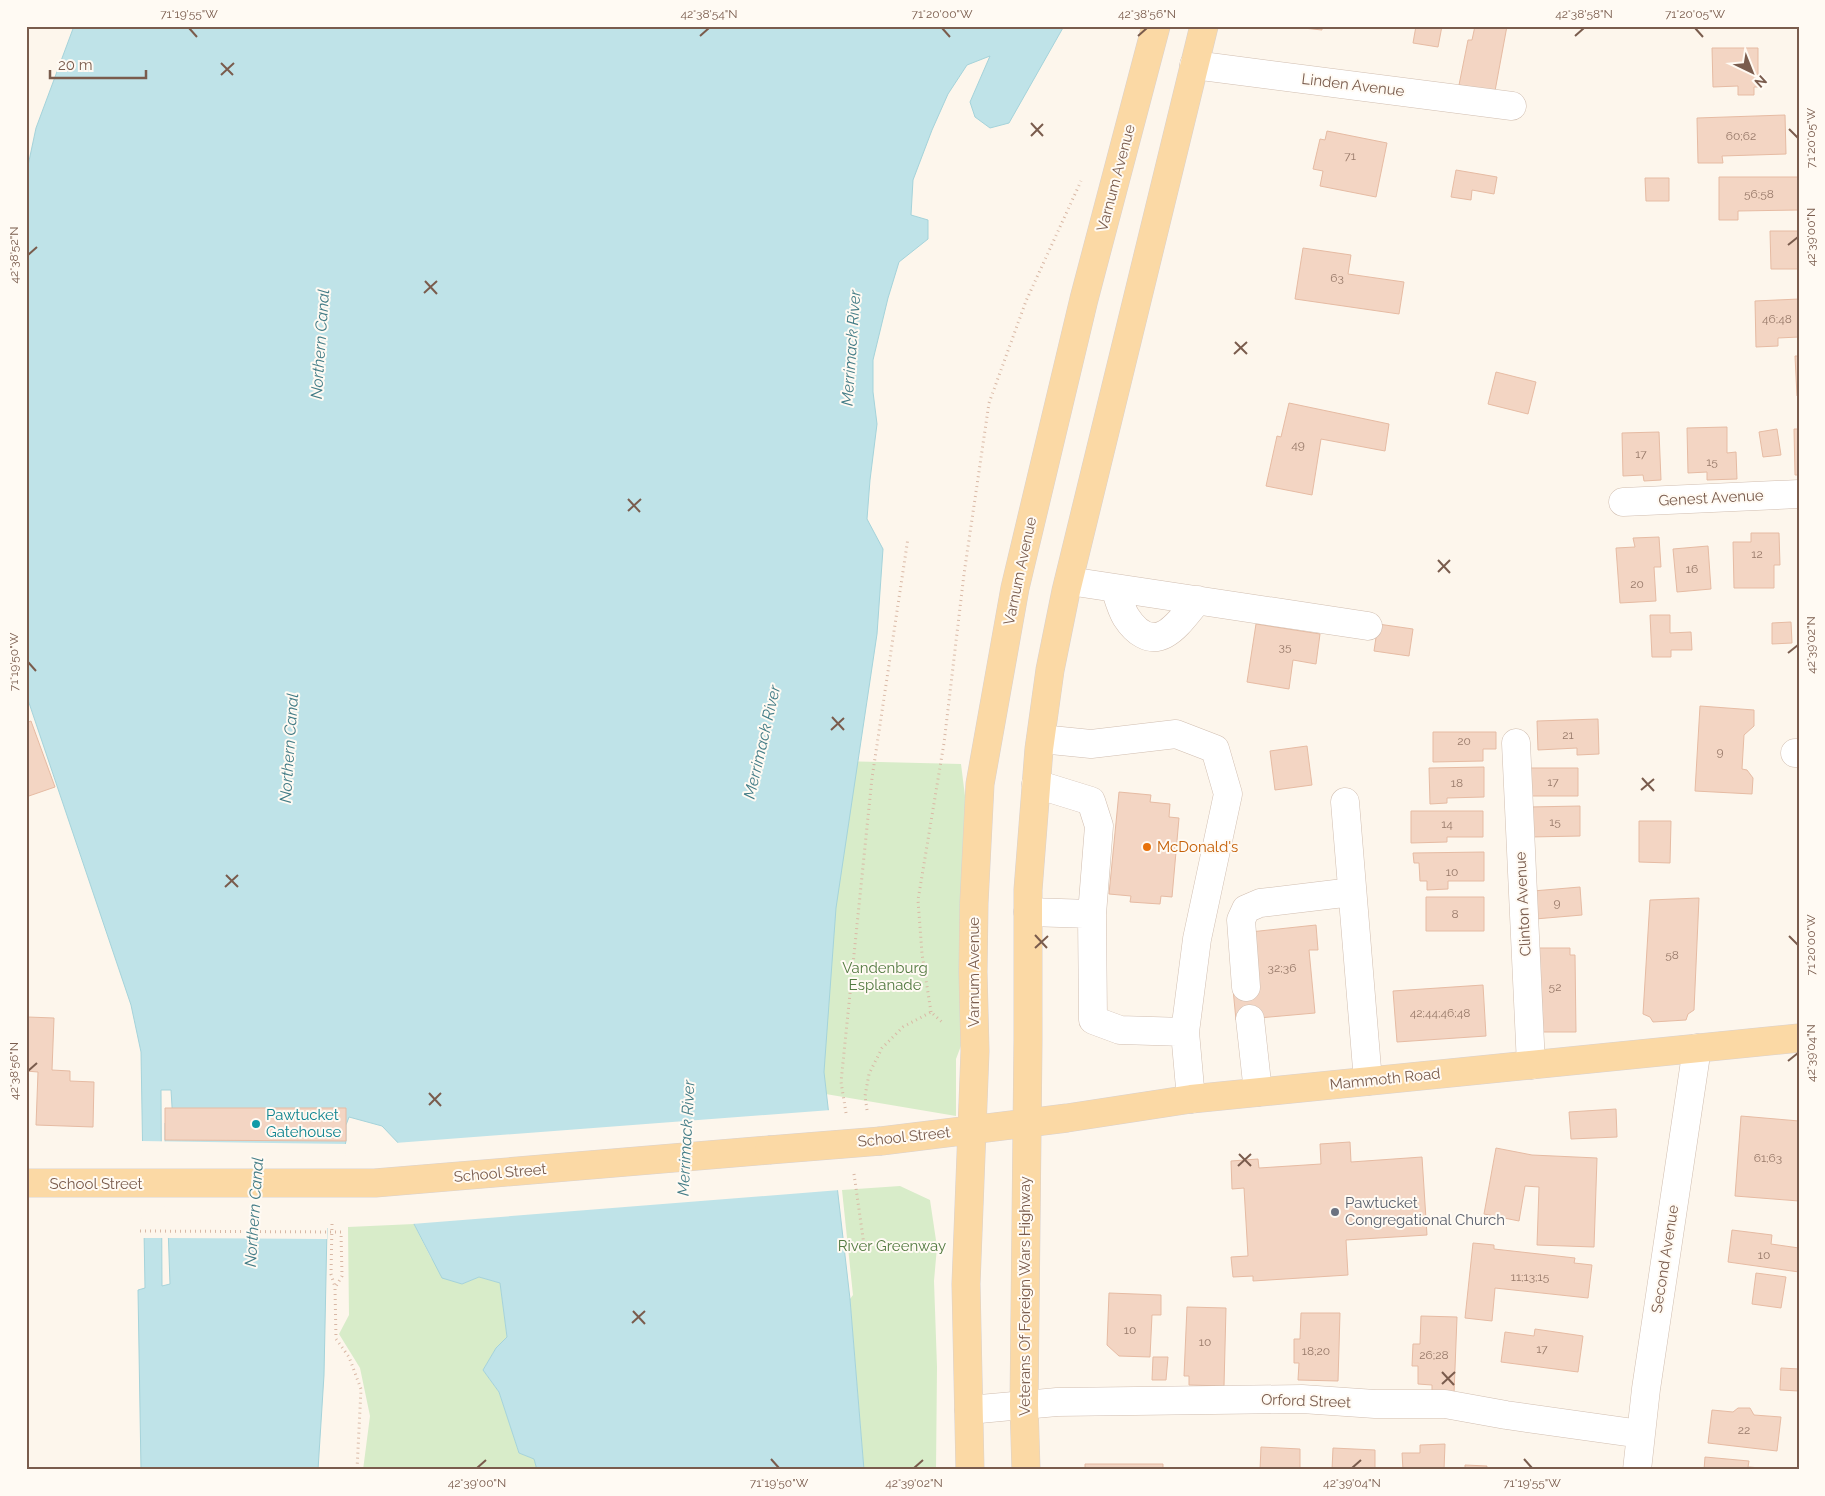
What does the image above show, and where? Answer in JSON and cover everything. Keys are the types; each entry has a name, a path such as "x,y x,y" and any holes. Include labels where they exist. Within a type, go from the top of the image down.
{"main road":[{"name":"Varnum Avenue","path":"972,1129 975,1051 974,903 980,784 987,739 1015,588 1042,472 1084,299 1156,26"},
{"path":"1027,1123 1028,890 1036,784 1050,670 1069,581 1204,26"},
{"name":"Mammoth Road","path":"972,1129 1027,1123 1191,1099 1799,1038"},
{"name":"Veterans Of Foreign Wars Highway","path":"1026,1470 1024,1405 1027,1123"},
{"name":"School Street","path":"26,1183 375,1183 881,1140 972,1129"},
{"path":"970,1470 966,1284 972,1129"}],"street":[{"name":"Linden Avenue","path":"1194,65 1512,106"},
{"name":"Genest Avenue","path":"1623,502 1799,494"},
{"path":"1069,581 1368,626"},
{"path":"1115,588 1126,617 1144,636 1151,638 1164,635 1176,625 1198,600"},
{"path":"1041,739 1091,744 1176,734 1215,749 1228,794 1197,938 1186,1032 1191,1099"},
{"name":"Clinton Avenue","path":"1516,743 1531,1064"},
{"path":"1036,784 1092,801 1099,826 1092,914 1092,1020 1120,1030 1186,1032"},
{"path":"1345,802 1368,1081"},
{"path":"1246,987 1241,920 1246,910 1260,903 1352,892"},
{"path":"1028,912 1092,914"},
{"path":"1250,1019 1258,1092"},
{"name":"Second Avenue","path":"1637,1470 1646,1389 1697,1048"},
{"name":"Orford Street","path":"969,1410 1057,1402 1302,1398 1375,1404 1445,1404 1506,1415 1641,1434"}],"path":[{"path":"945,1025 931,1012 922,954 918,900 944,743 964,574 989,403 1026,301 1082,180"},
{"path":"846,1120 841,1082 871,788 908,538"},
{"path":"867,1110 865,1096 868,1074 882,1048 903,1027 931,1012"},
{"path":"853,1167 865,1252"},
{"path":"332,1226 331,1274 335,1288 336,1339 349,1357 362,1389 357,1470"},
{"path":"140,1230 341,1232 342,1276 335,1288"}],"green space":[{"name":"Vandenburg Esplanade","path":"798,760 961,764 967,812 979,998 956,1059 956,1116 796,1089"},
{"name":"River Greenway","path":"900,1186 930,1200 937,1247 934,1281 937,1367 936,1470 864,1470 850,1299 853,1295 842,1190"},
{"path":"414,1224 431,1258 462,1284 479,1277 500,1283 507,1337 496,1348 483,1370 499,1392 519,1453 534,1459 537,1470 363,1470 370,1416 360,1368 339,1334 349,1315 348,1227"}],"water":[{"path":"74,26 1064,26 1009,123 990,128 975,117 970,102 990,56 967,65 948,94 913,180 911,215 928,220 928,239 899,262 873,360 873,392 877,424 867,519 883,549 877,634 836,908 824,1072 850,1299 864,1470 537,1470 534,1459 519,1453 499,1392 483,1370 496,1348 507,1337 500,1283 479,1277 462,1284 442,1278 414,1224 402,1147 382,1126 349,1117 346,1125 346,1141 327,1228 324,1375 318,1470 141,1470 138,1290 145,1288 141,1052 131,1005 26,694 26,175 36,128","holes":["161,1090 171,1090 173,1123 165,1123 170,1284 162,1286"]}],"pier":[{"path":"831,1110 840,1190 412,1224 399,1148 395,1143"},
{"path":"141,1141 348,1144 329,1228 327,1228 327,1239 166,1238 164,1181 164,1238 142,1238"}],"building":[{"path":"1285,26 1322,26 1322,30"},
{"path":"1416,26 1442,26 1438,47 1413,43"},
{"path":"1475,26 1507,26 1495,91 1459,85 1468,40 1472,40"},
{"path":"1712,48 1758,48 1758,87 1754,87 1754,95 1738,95 1738,86 1713,87"},
{"path":"1785,115 1786,154 1722,156 1723,163 1698,163 1697,118"},
{"path":"1327,131 1387,143 1376,197 1320,186 1323,171 1313,169 1320,139 1325,140"},
{"path":"1456,170 1497,177 1494,194 1472,190 1471,200 1451,197"},
{"path":"1719,177 1799,177 1799,210 1738,211 1738,220 1719,220"},
{"path":"1645,178 1669,178 1669,201 1646,201"},
{"path":"1770,231 1799,231 1799,276 1798,269 1771,269"},
{"path":"1303,248 1351,255 1348,274 1404,282 1399,314 1295,299"},
{"path":"1799,299 1799,337 1778,338 1778,346 1756,347 1755,301"},
{"path":"1795,356 1799,356 1799,396 1797,396"},
{"path":"1496,372 1536,382 1528,414 1488,404"},
{"path":"1289,403 1389,424 1385,451 1321,439 1312,495 1266,486 1277,436 1281,437"},
{"path":"1727,427 1727,453 1736,452 1737,479 1707,480 1707,472 1688,473 1687,428"},
{"path":"1777,429 1781,455 1763,457 1759,432"},
{"path":"1794,429 1799,429 1799,475 1795,475"},
{"path":"1659,432 1661,480 1644,481 1643,475 1623,476 1622,433"},
{"path":"1751,533 1779,533 1780,565 1774,565 1774,588 1734,588 1733,542 1751,542"},
{"path":"1659,537 1661,567 1654,567 1656,601 1620,603 1616,548 1635,547 1633,538"},
{"path":"1708,546 1711,589 1677,592 1673,549"},
{"path":"1650,615 1670,615 1670,633 1691,632 1692,650 1671,650 1671,657 1652,657"},
{"path":"1791,622 1792,643 1772,644 1772,623"},
{"path":"1256,624 1320,634 1316,664 1293,660 1289,689 1247,682"},
{"path":"1378,624 1413,629 1409,656 1374,651"},
{"path":"1700,706 1754,710 1754,726 1744,735 1742,769 1747,770 1753,778 1752,794 1695,791"},
{"path":"1598,719 1599,754 1577,755 1577,748 1538,750 1537,721"},
{"path":"31,721 55,787 26,797 26,723"},
{"path":"1433,732 1496,732 1496,749 1483,749 1483,761 1433,762"},
{"path":"1307,746 1312,785 1275,790 1270,751"},
{"path":"1484,767 1484,797 1447,798 1447,803 1430,804 1429,768"},
{"path":"1527,768 1578,768 1578,796 1527,796"},
{"path":"1119,792 1151,795 1150,802 1170,804 1169,817 1179,818 1172,897 1161,896 1160,904 1130,902 1131,896 1109,894"},
{"path":"1580,806 1580,836 1530,837 1529,807"},
{"path":"1411,811 1483,811 1483,837 1447,837 1447,842 1411,843"},
{"path":"1639,821 1671,821 1670,863 1639,862"},
{"path":"1484,852 1484,881 1448,881 1448,889 1427,890 1427,881 1420,881 1419,863 1414,863 1413,853"},
{"path":"1580,887 1582,915 1535,919 1533,891"},
{"path":"1426,897 1484,897 1484,931 1426,931"},
{"path":"1699,898 1694,1010 1688,1014 1686,1020 1653,1022 1650,1017 1643,1014 1650,900"},
{"path":"1316,925 1318,950 1309,950 1315,1013 1236,1020 1233,989 1250,932"},
{"path":"1535,948 1570,948 1570,955 1575,955 1576,1032 1541,1032"},
{"path":"1483,985 1486,1036 1397,1042 1393,991"},
{"path":"28,1017 54,1018 52,1070 70,1071 70,1081 94,1082 93,1127 36,1125 38,1072 26,1071"},
{"name":"Pawtucket Gatehouse","path":"165,1108 346,1108 346,1141 165,1140"},
{"path":"1616,1109 1617,1137 1571,1139 1569,1112"},
{"path":"1741,1116 1799,1121 1799,1201 1735,1196"},
{"name":"Pawtucket Congregational Church","path":"1350,1142 1351,1162 1422,1157 1427,1235 1346,1240 1348,1275 1253,1281 1253,1276 1233,1277 1231,1257 1248,1256 1244,1188 1232,1189 1231,1161 1258,1159 1259,1168 1321,1164 1320,1144"},
{"path":"1496,1148 1532,1155 1597,1158 1594,1247 1537,1245 1539,1187 1525,1186 1519,1221 1484,1214"},
{"path":"1732,1230 1772,1235 1771,1244 1799,1248 1799,1272 1728,1262"},
{"path":"1473,1243 1494,1245 1494,1249 1575,1258 1574,1263 1592,1265 1588,1298 1495,1288 1492,1321 1465,1318"},
{"path":"1756,1273 1786,1277 1781,1308 1752,1304"},
{"path":"1109,1293 1161,1295 1161,1315 1152,1315 1150,1357 1119,1356 1107,1345"},
{"path":"1187,1307 1226,1308 1224,1386 1189,1385 1189,1376 1184,1376"},
{"path":"1301,1313 1340,1313 1338,1381 1298,1380 1299,1363 1294,1363 1294,1339 1300,1339"},
{"path":"1421,1316 1457,1317 1454,1394 1432,1394 1432,1385 1418,1384 1418,1366 1412,1366 1413,1344 1420,1344"},
{"path":"1535,1329 1583,1336 1578,1372 1501,1362 1505,1332 1534,1336"},
{"path":"1153,1357 1168,1357 1166,1380 1152,1380"},
{"path":"1781,1368 1799,1369 1799,1391 1780,1390"},
{"path":"1738,1408 1750,1408 1754,1415 1781,1417 1777,1451 1708,1443 1712,1410 1733,1412"},
{"path":"1445,1444 1444,1470 1403,1470 1402,1453 1420,1453 1420,1445"},
{"path":"1261,1447 1300,1449 1300,1470 1260,1470"},
{"path":"1333,1448 1375,1450 1375,1470 1332,1470"},
{"path":"1705,1457 1749,1461 1748,1467 1789,1470 1704,1470"},
{"path":"1085,1464 1163,1464 1163,1470 1085,1470"},
{"path":"1465,1465 1487,1466 1486,1470 1465,1470"}],"place":[{"name":"McDonald's","path":"1147,847"},
{"name":"Pawtucket Gatehouse","path":"256,1124"},
{"name":"Pawtucket Congregational Church","path":"1335,1212"}],"water label":[{"name":"Northern Canal","path":"320,344"},
{"name":"Merrimack River","path":"851,348"},
{"name":"Merrimack River","path":"762,742"},
{"name":"Northern Canal","path":"289,748"},
{"name":"Merrimack River","path":"686,1138"},
{"name":"Northern Canal","path":"254,1212"}]}
